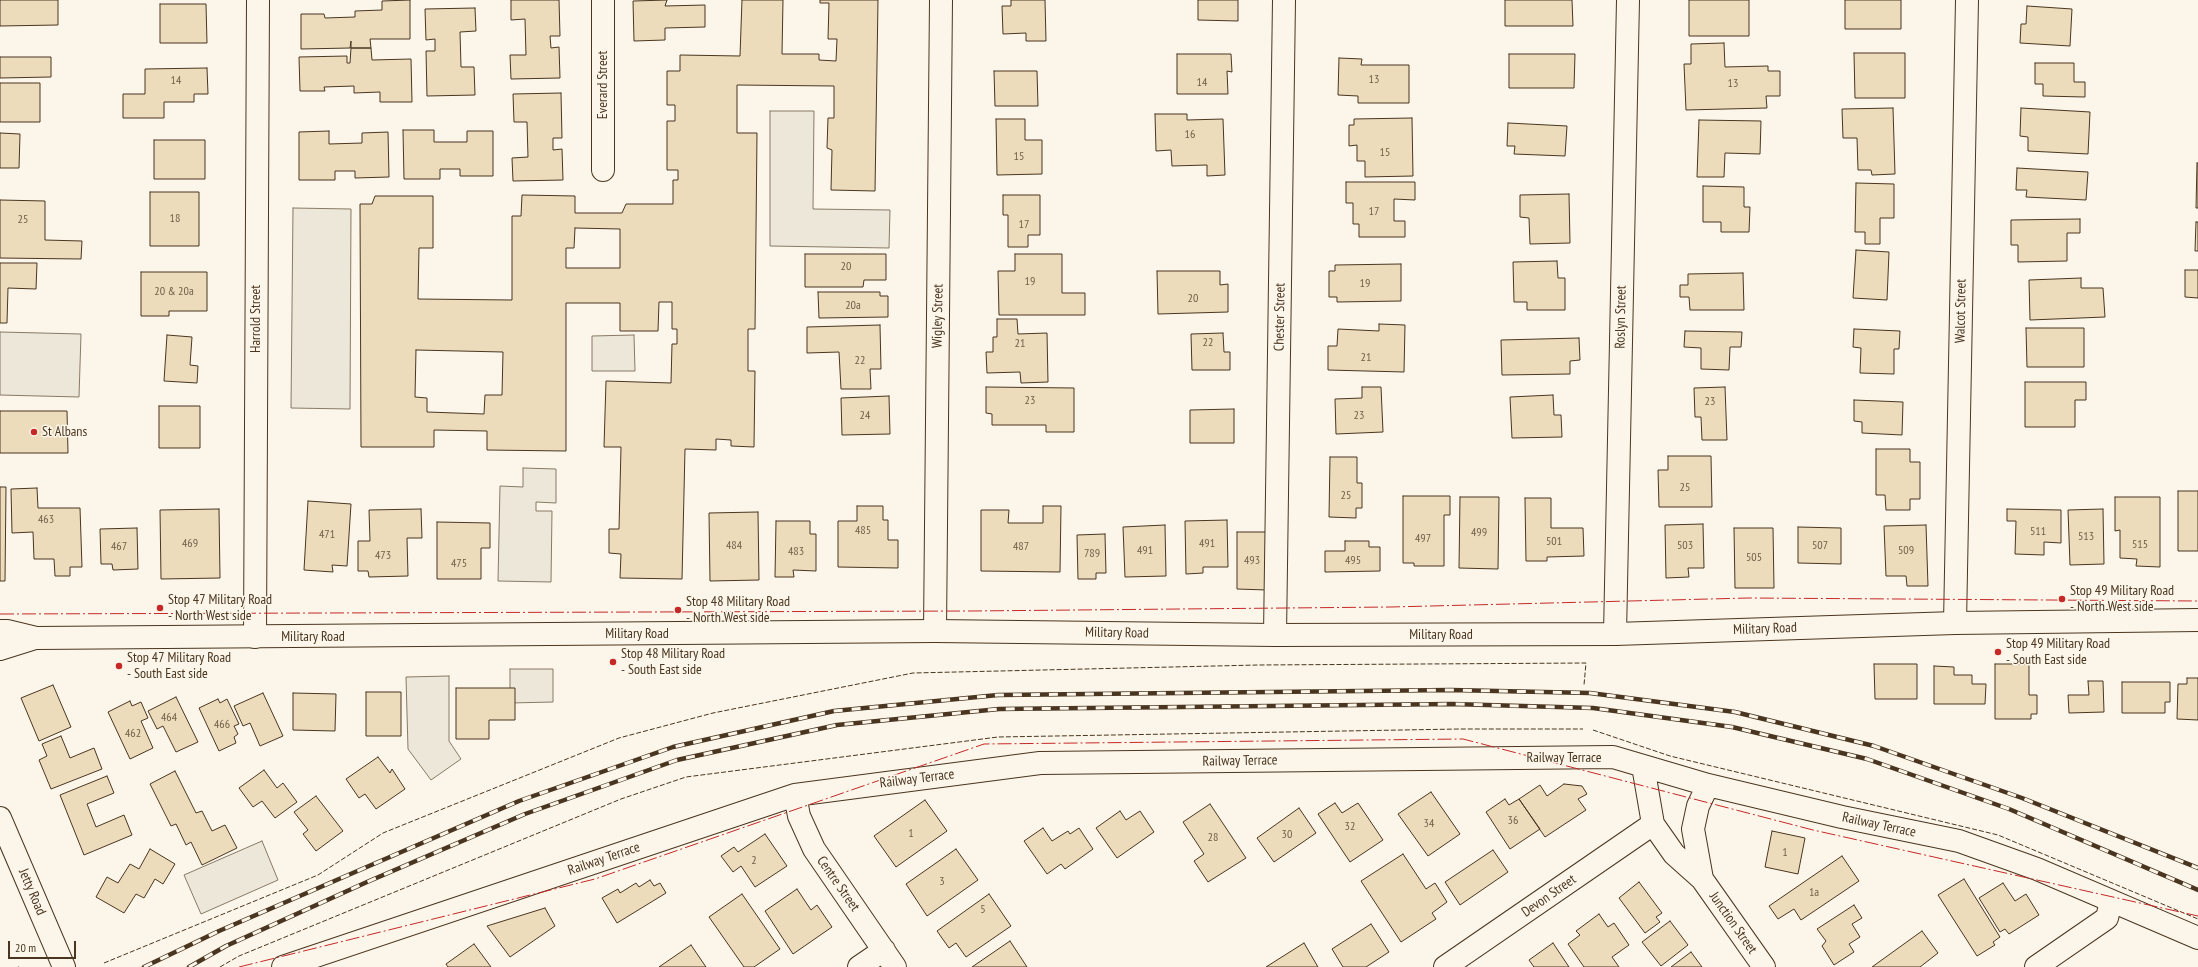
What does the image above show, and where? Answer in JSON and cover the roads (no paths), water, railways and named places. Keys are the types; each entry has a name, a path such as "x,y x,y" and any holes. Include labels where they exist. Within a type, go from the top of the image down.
{"street":[{"name":"Harrold Street","path":"255,637 258,0"},
{"name":"Everard Street","path":"603,0 603,170"},
{"name":"Wigley Street","path":"935,631 941,0"},
{"name":"Chester Street","path":"1276,635 1284,0"},
{"name":"Roslyn Street","path":"1614,634 1628,0"},
{"name":"Walcot Street","path":"1955,623 1967,0"},
{"name":"Military Road","path":"0,631 36,638 935,631 1276,635 1614,634 1955,623 2198,620"},
{"name":"Military Road","path":"0,649 36,638"},
{"name":"Railway Terrace","path":"283,967 795,794 1040,763 1613,757 1708,785 1842,817 1959,841 2037,869 2198,938"},
{"name":"Junction Street","path":"1642,766 1653,824 1674,854 1702,879 1764,967"},
{"name":"Junction Street","path":"1702,879 1693,829 1698,806 1708,785"},
{"name":"Centre Street","path":"795,794 799,816 814,849 889,958"},
{"name":"Jetty Road","path":"0,818 64,967"},
{"name":"Devon Street","path":"1445,967 1653,824"},
{"path":"2036,967 2107,918 2112,901"},
{"path":"859,967 889,958"}],"railway":[{"path":"144,967 219,931 519,801 673,747 834,711 998,695 1451,690 1590,693 1735,712 1874,746 2022,798 2198,868"},
{"path":"189,967 226,946 367,882 525,814 677,760 837,725 999,709 1452,704 1593,708 1732,727 1867,759 2009,809 2198,890"}],"place":[{"name":"St Albans","path":"34,432"},
{"name":"Stop 49 Military Road - North West side","path":"2062,599"},
{"name":"Stop 47 Military Road - North West side","path":"160,608"},
{"name":"Stop 48 Military Road - North West side","path":"678,610"},
{"name":"Stop 49 Military Road - South East side","path":"1998,652"},
{"name":"Stop 48 Military Road - South East side","path":"613,662"},
{"name":"Stop 47 Military Road - South East side","path":"119,666"}]}
